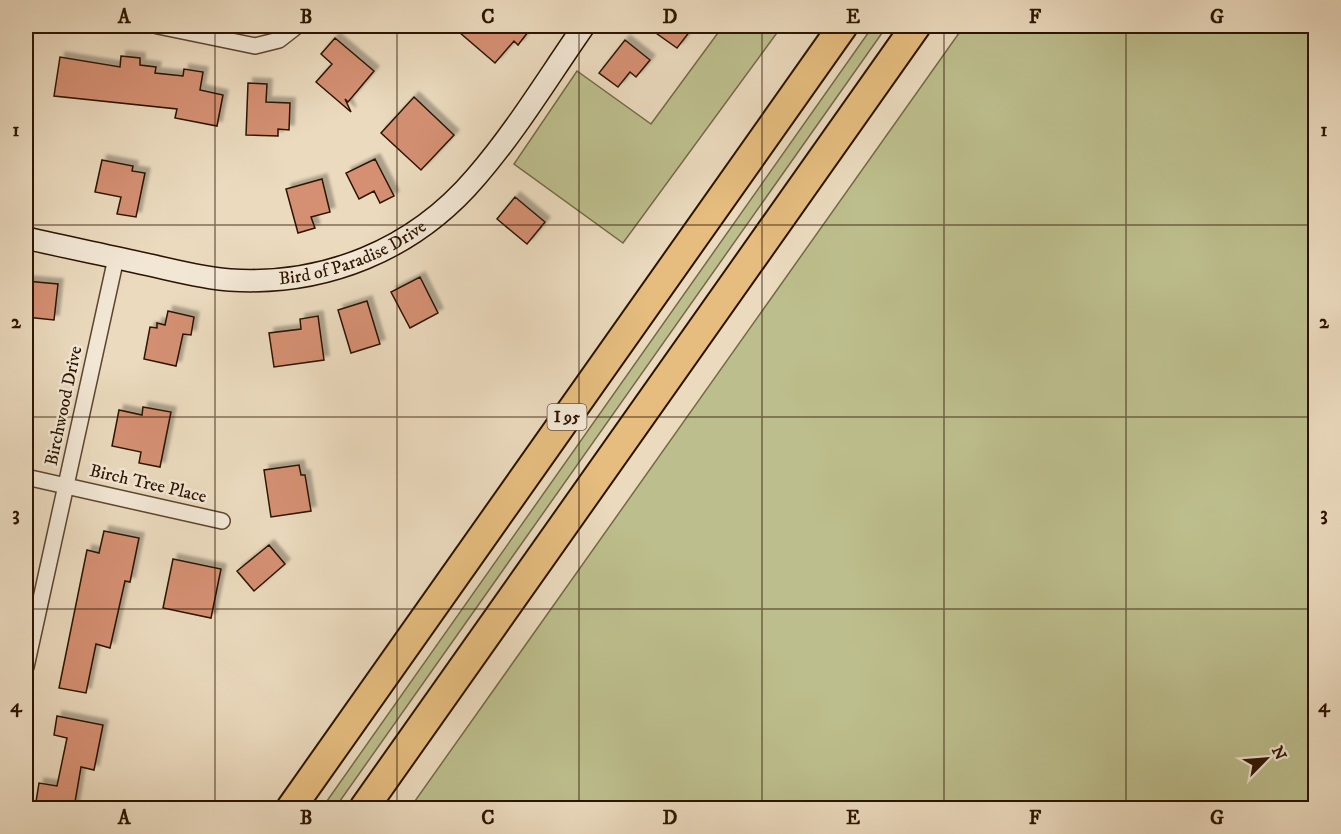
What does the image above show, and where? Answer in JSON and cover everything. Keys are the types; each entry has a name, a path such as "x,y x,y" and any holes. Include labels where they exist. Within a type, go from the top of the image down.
{"highway":[{"name":"I 95","path":"291,808 843,26"},
{"path":"364,808 916,26"}],"street":[{"path":"158,26 261,46 279,40 297,26"},
{"name":"Bird of Paradise Drive","path":"26,238 212,278 269,281 327,272 386,250 434,220 476,177 584,26"},
{"name":"Birchwood Drive","path":"26,667 116,258"},
{"name":"Birch Tree Place","path":"26,477 222,521"}],"green space":[{"path":"723,26 782,26 623,243 514,164 577,71 651,124"},
{"path":"873,26 887,26 335,808 322,808"},
{"path":"964,26 1315,26 1315,808 410,808"}],"building":[{"path":"452,26 521,26 528,32 518,45 514,41 495,63"},
{"path":"646,26 694,26 677,48"},
{"path":"335,38 374,71 348,102 345,99 351,112 316,82 332,64 321,54"},
{"path":"625,40 650,60 636,77 630,72 618,87 599,73"},
{"path":"121,56 140,58 140,65 156,67 155,73 183,76 184,69 203,72 200,90 223,95 217,126 175,118 177,109 54,96 60,57 120,67"},
{"path":"248,83 267,84 266,102 290,103 289,130 278,129 278,136 246,135"},
{"path":"414,97 454,135 421,170 381,133"},
{"path":"375,159 394,196 380,203 374,191 359,199 346,173"},
{"path":"102,160 133,166 132,171 145,173 136,217 117,214 121,197 95,192"},
{"path":"322,179 330,212 311,217 315,228 298,233 286,189"},
{"path":"515,197 545,222 527,244 497,219"},
{"path":"420,277 438,313 410,328 391,292"},
{"path":"26,281 58,284 54,320 26,317"},
{"path":"367,301 380,344 351,353 338,310"},
{"path":"168,311 194,317 191,335 183,334 176,366 144,359 150,327 157,328 157,323 165,325"},
{"path":"318,316 324,360 274,367 269,333 301,329 300,319"},
{"path":"143,407 171,412 160,467 139,463 141,452 112,446 119,410 142,415"},
{"path":"299,465 301,475 305,475 311,511 271,517 264,470"},
{"path":"104,531 139,538 130,582 125,581 110,648 96,644 86,693 59,688 87,550 99,553"},
{"path":"269,545 285,564 254,591 237,571"},
{"path":"173,559 221,569 211,618 163,608"},
{"path":"57,716 103,725 94,770 81,767 74,808 35,808 39,783 57,786 67,738 54,735"}]}
